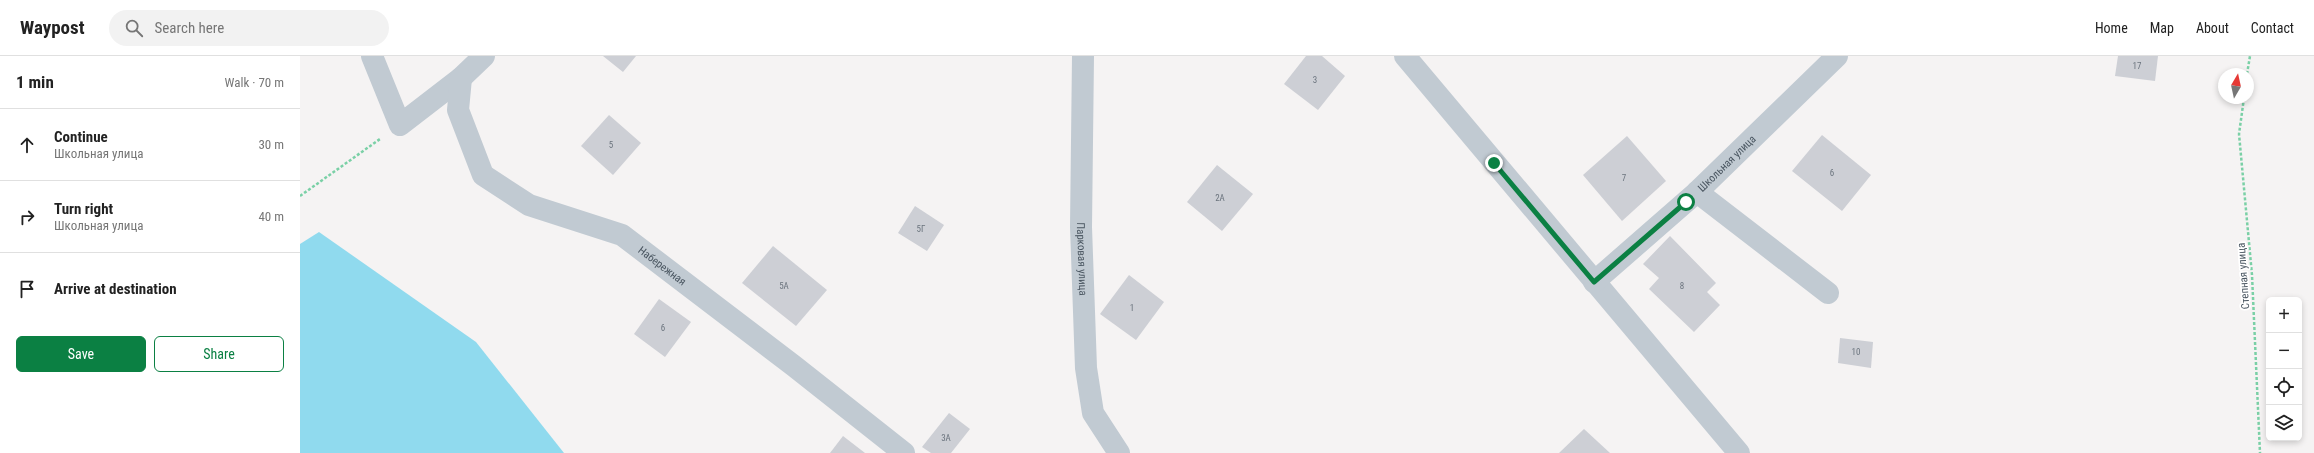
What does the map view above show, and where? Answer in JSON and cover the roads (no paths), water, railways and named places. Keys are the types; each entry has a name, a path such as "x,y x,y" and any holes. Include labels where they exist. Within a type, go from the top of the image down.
{"street":[{"path":"372,56 400,125 461,78 484,56"},
{"name":"Парковая улица","path":"1083,56 1081,227 1086,368 1093,413 1119,453"},
{"path":"1405,56 1739,453"},
{"name":"Школьная улица","path":"1594,282 1697,192 1837,56"},
{"name":"Набережная","path":"461,78 458,110 483,175 528,205 622,235 794,366 904,453"},
{"path":"1697,192 1828,293"}],"water":[{"path":"319,232 476,342 564,453 300,453 300,244"}]}
